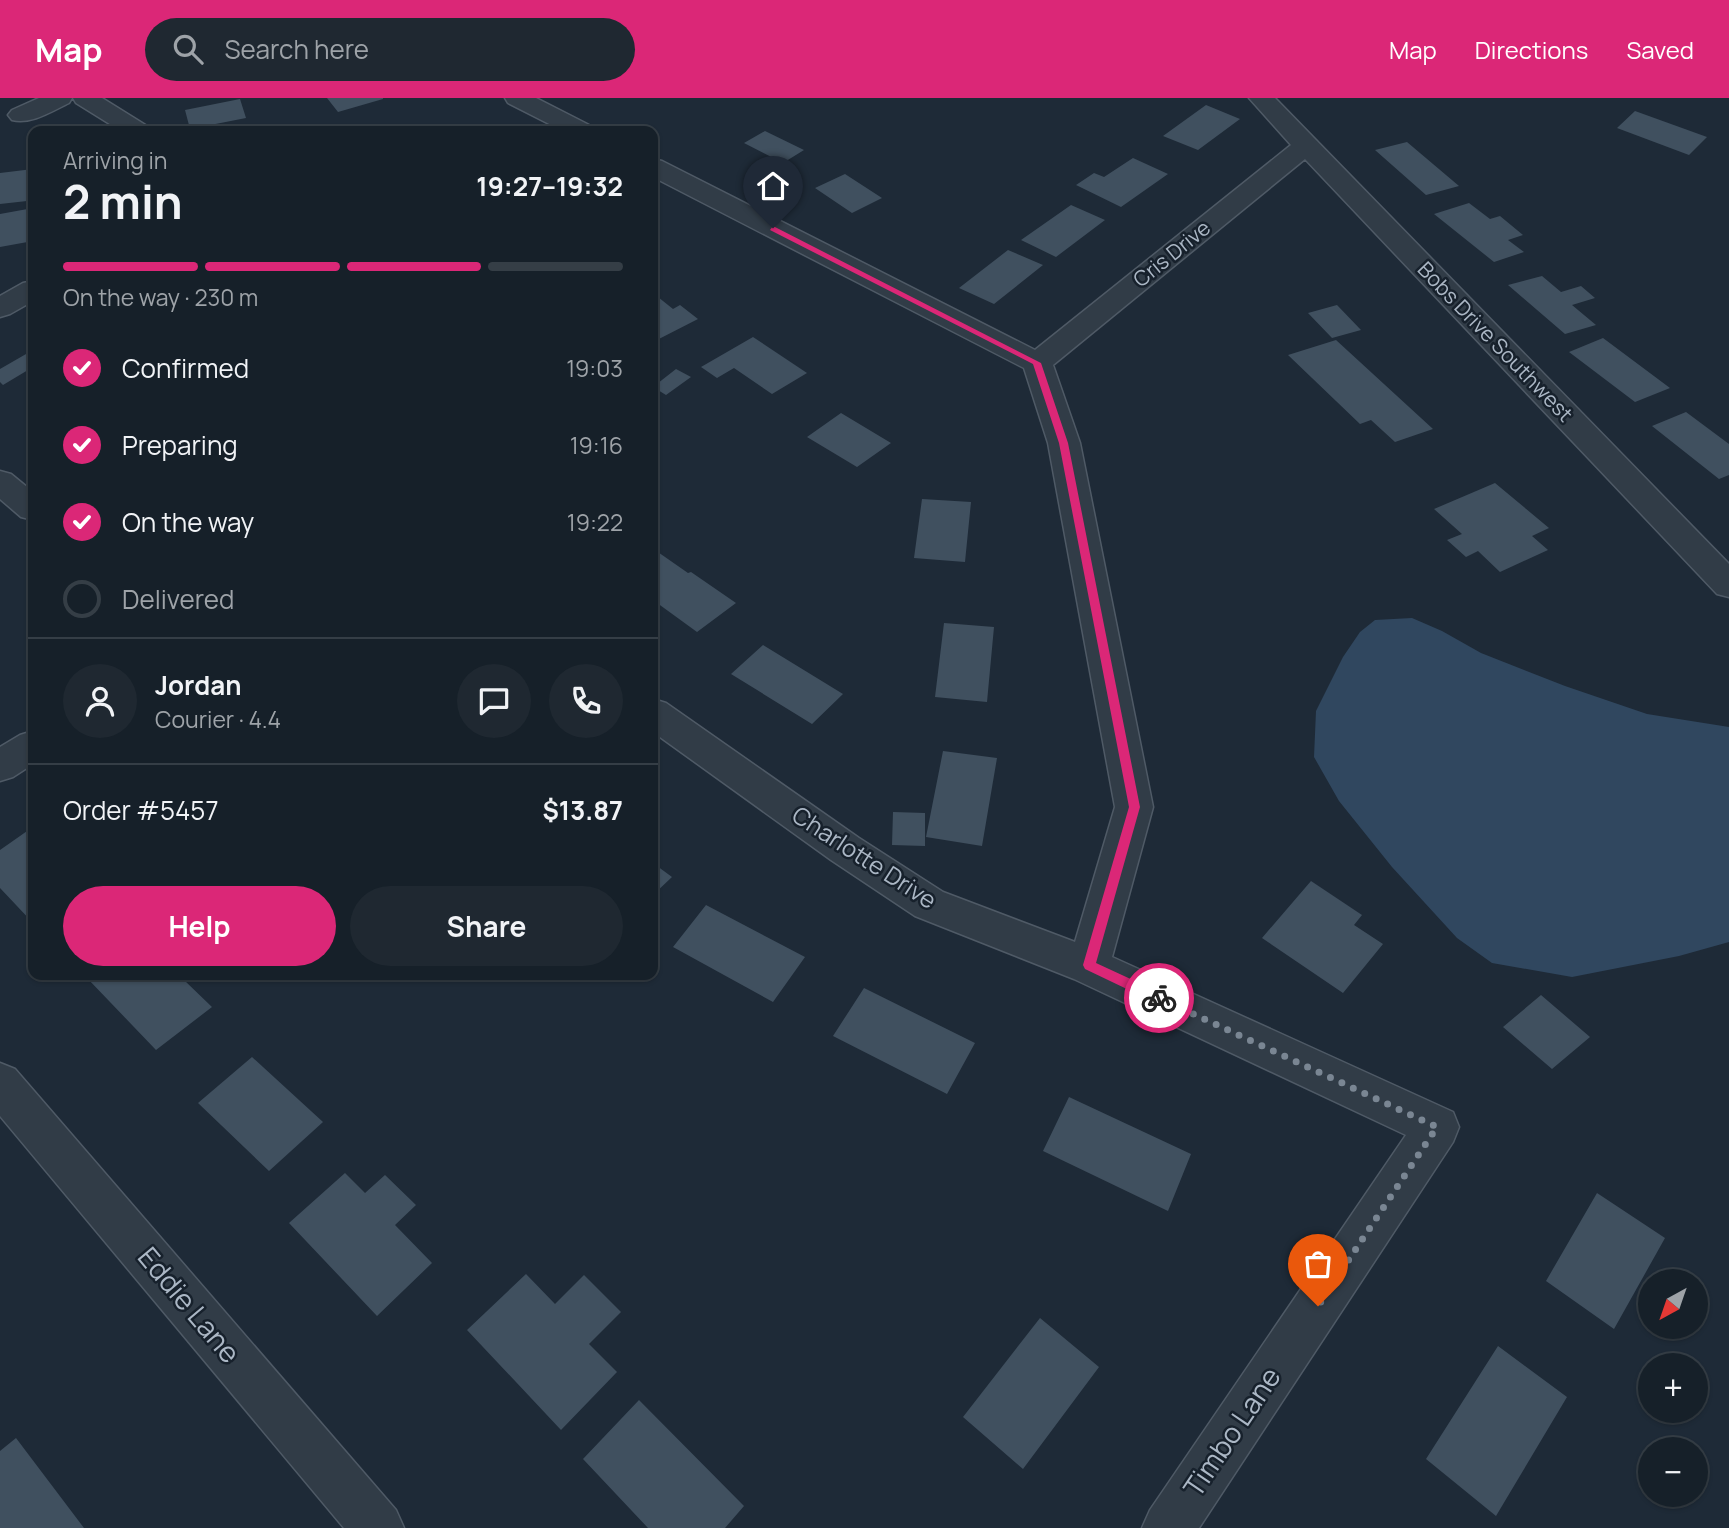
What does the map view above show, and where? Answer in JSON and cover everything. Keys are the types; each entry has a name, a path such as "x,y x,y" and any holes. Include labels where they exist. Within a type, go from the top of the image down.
{"street":[{"path":"22,115 60,98"},
{"path":"85,98 130,126"},
{"path":"517,98 572,126"},
{"name":"Bobs Drive Southwest","path":"1261,98 1727,580"},
{"name":"Cris Drive","path":"1037,363 1307,145"},
{"path":"658,170 1037,363 1064,443 1134,807 1089,965"},
{"path":"0,308 28,292"},
{"path":"0,482 28,505"},
{"name":"Charlotte Drive","path":"658,717 823,834 929,904 1089,965 1437,1127"},
{"path":"0,766 28,748"},
{"name":"Eddie Lane","path":"0,1083 377,1528"},
{"name":"Timbo Lane","path":"1168,1528 1437,1127"}],"water":[{"path":"1412,618 1481,653 1565,686 1647,714 1729,727 1729,942 1679,956 1572,977 1492,963 1457,938 1392,867 1339,801 1314,757 1316,711 1343,657 1360,632 1375,620"}],"building":[{"path":"327,98 383,98 383,99 338,112"},
{"path":"240,99 246,118 205,126 189,126 185,110"},
{"path":"1206,105 1240,119 1198,150 1163,136"},
{"path":"1635,111 1707,137 1689,155 1617,128"},
{"path":"765,131 804,150 783,163 744,143"},
{"path":"1407,142 1459,186 1426,195 1375,150"},
{"path":"1133,158 1168,174 1121,207 1076,185 1094,173 1104,177"},
{"path":"28,170 27,201 0,204 0,173"},
{"path":"845,174 882,198 852,213 815,188"},
{"path":"1469,203 1490,219 1500,216 1523,235 1508,240 1524,252 1494,262 1434,214"},
{"path":"1071,205 1105,220 1056,257 1021,240"},
{"path":"28,209 28,242 0,247 0,214"},
{"path":"1008,250 1043,265 994,304 959,288"},
{"path":"1542,276 1561,292 1581,286 1595,298 1572,305 1596,325 1565,334 1508,285"},
{"path":"658,297 673,309 680,305 698,319 658,339"},
{"path":"1337,305 1361,330 1332,338 1308,313"},
{"path":"753,337 807,373 772,394 734,368 717,378 701,367"},
{"path":"1603,338 1670,388 1635,402 1569,352"},
{"path":"1336,340 1433,429 1395,442 1371,420 1360,424 1288,355"},
{"path":"28,353 28,370 3,385 0,382 0,369"},
{"path":"676,369 691,377 666,395 658,390 658,383"},
{"path":"1686,412 1729,444 1729,475 1719,479 1652,426"},
{"path":"841,413 891,443 857,467 807,437"},
{"path":"1495,483 1549,528 1532,536 1548,550 1500,572 1478,551 1466,557 1447,540 1462,534 1434,509"},
{"path":"922,499 971,502 965,562 914,558"},
{"path":"658,552 736,603 697,632 658,604"},
{"path":"944,623 994,627 987,702 935,697"},
{"path":"763,645 843,694 812,724 731,674"},
{"path":"943,751 997,758 982,846 926,837"},
{"path":"893,812 925,813 925,846 892,845"},
{"path":"28,830 28,918 0,888 0,850"},
{"path":"658,867 672,877 658,890"},
{"path":"1311,881 1362,915 1354,925 1383,944 1343,993 1262,938"},
{"path":"706,905 805,957 773,1002 673,947"},
{"path":"89,980 186,980 212,1007 156,1050"},
{"path":"864,988 975,1043 947,1094 833,1036"},
{"path":"1541,995 1590,1037 1552,1069 1503,1027"},
{"path":"252,1057 323,1122 269,1171 198,1103"},
{"path":"1069,1097 1191,1154 1168,1211 1043,1151"},
{"path":"345,1173 365,1193 385,1175 416,1205 395,1225 432,1263 377,1316 289,1223"},
{"path":"1597,1193 1665,1238 1648,1269 1638,1269 1638,1286 1614,1329 1546,1281"},
{"path":"526,1274 555,1304 584,1275 621,1312 589,1344 617,1372 561,1430 467,1330"},
{"path":"1040,1318 1099,1367 1023,1469 963,1417"},
{"path":"1498,1346 1567,1397 1496,1516 1426,1459"},
{"path":"639,1400 744,1506 725,1528 648,1528 583,1459"},
{"path":"16,1438 84,1528 0,1528 0,1451"}],"way so far":[{"path":"1159,998 1437,1127 1318,1306"}],"route":[{"path":"773,228 1037,363 1064,443 1134,807 1089,965 1159,998"}]}
